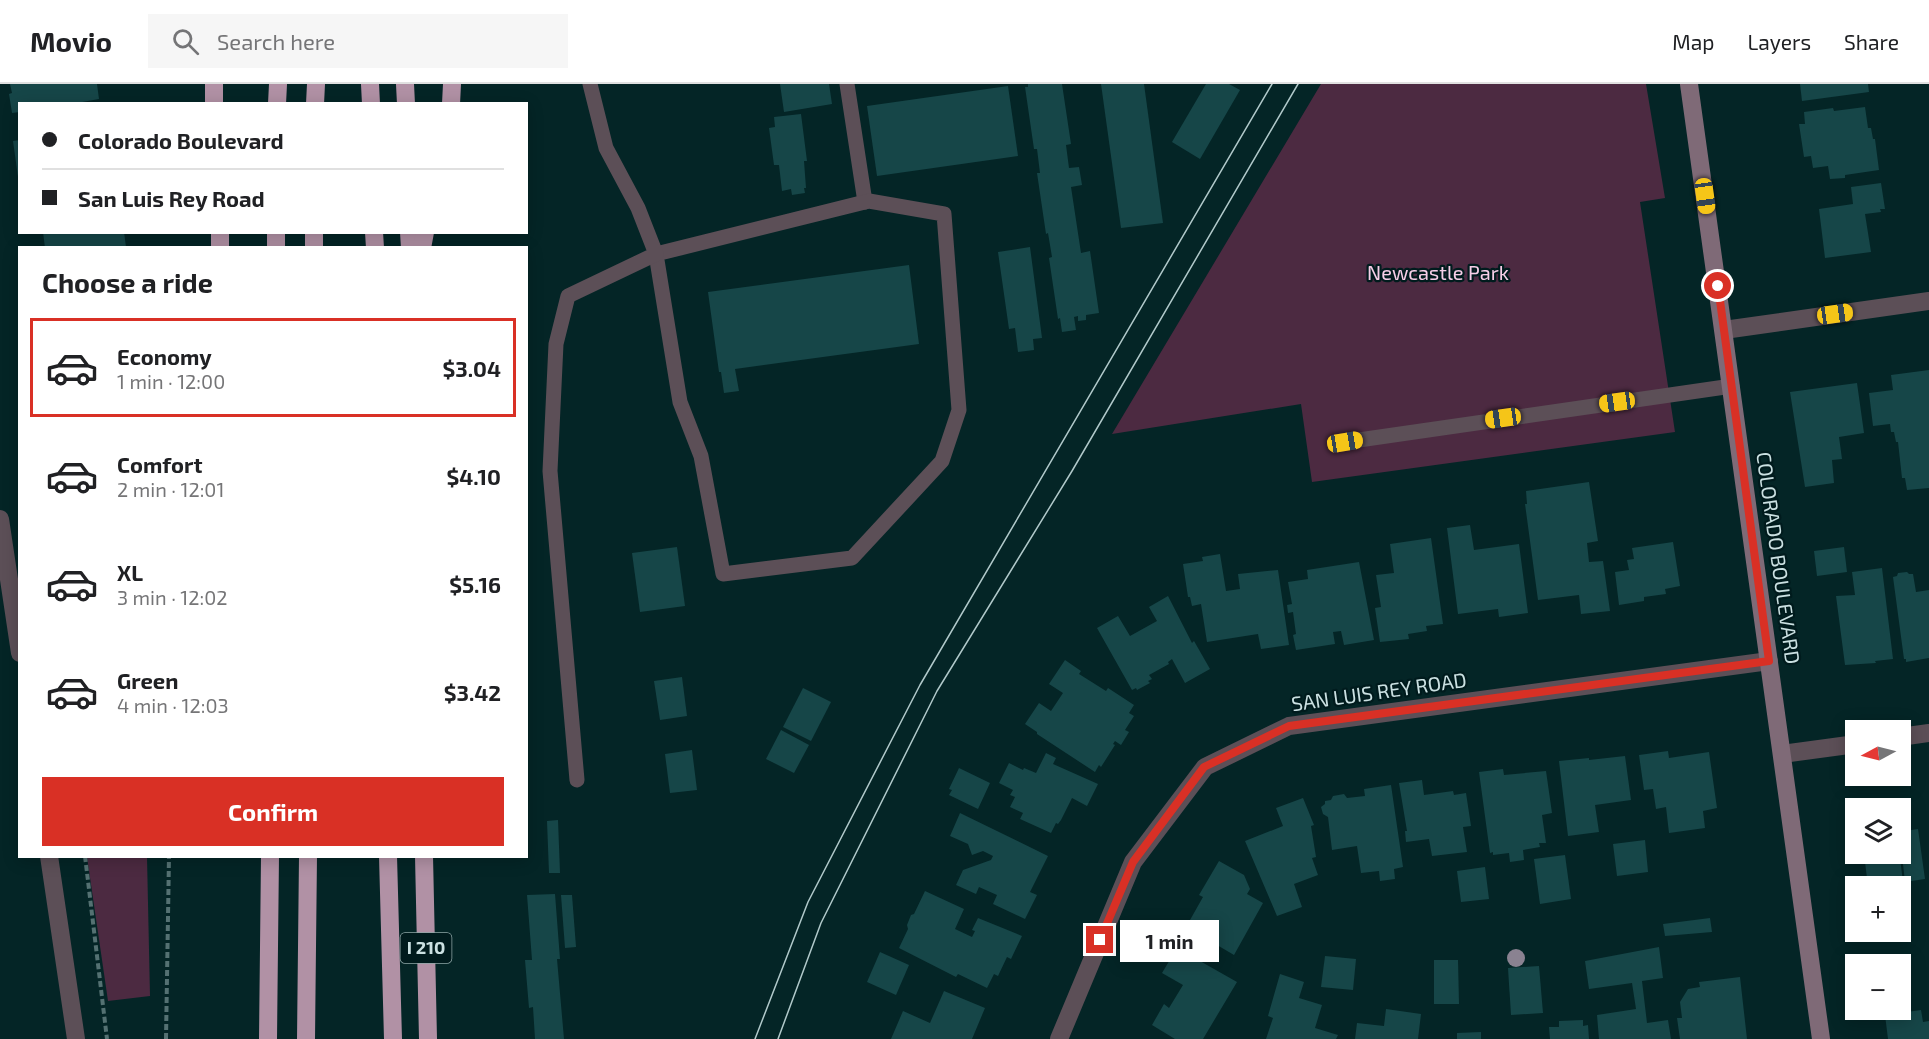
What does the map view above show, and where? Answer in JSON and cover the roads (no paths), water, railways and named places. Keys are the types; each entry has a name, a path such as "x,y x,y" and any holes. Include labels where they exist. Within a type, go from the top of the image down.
{"highway":[{"path":"214,84 214,102"},
{"path":"277,102 278,84"},
{"path":"315,84 315,102"},
{"path":"370,84 371,102"},
{"path":"405,84 406,102"},
{"path":"451,102 452,84"},
{"path":"268,1039 270,858"},
{"path":"306,1039 308,858"},
{"path":"388,858 393,1039"},
{"name":"I 210","path":"424,858 428,1039"}],"street":[{"name":"COLORADO BOULEVARD","path":"1689,84 1821,1039"},
{"path":"1724,330 1929,301"},
{"path":"0,519 18,640"},
{"name":"SAN LUIS REY ROAD","path":"1059,1039 1133,862 1204,767 1289,726 1769,661"},
{"path":"1911,735 1929,733"},
{"path":"1782,754 1845,745"},
{"path":"49,858 76,1039"}],"lane":[{"path":"577,780 550,471 556,344 568,296 656,254 869,201 944,214 959,410 942,461 852,558 723,574 701,456 680,402 656,254 638,208 606,148 591,84"},
{"path":"848,84 865,202"},
{"path":"1345,442 1732,386"}],"tram line":[{"path":"755,1039 808,902 920,685 1272,84"},
{"path":"778,1039 821,923 937,691 1072,471 1298,84"}],"park label":[{"name":"Newcastle Park","path":"1438,273"}]}
